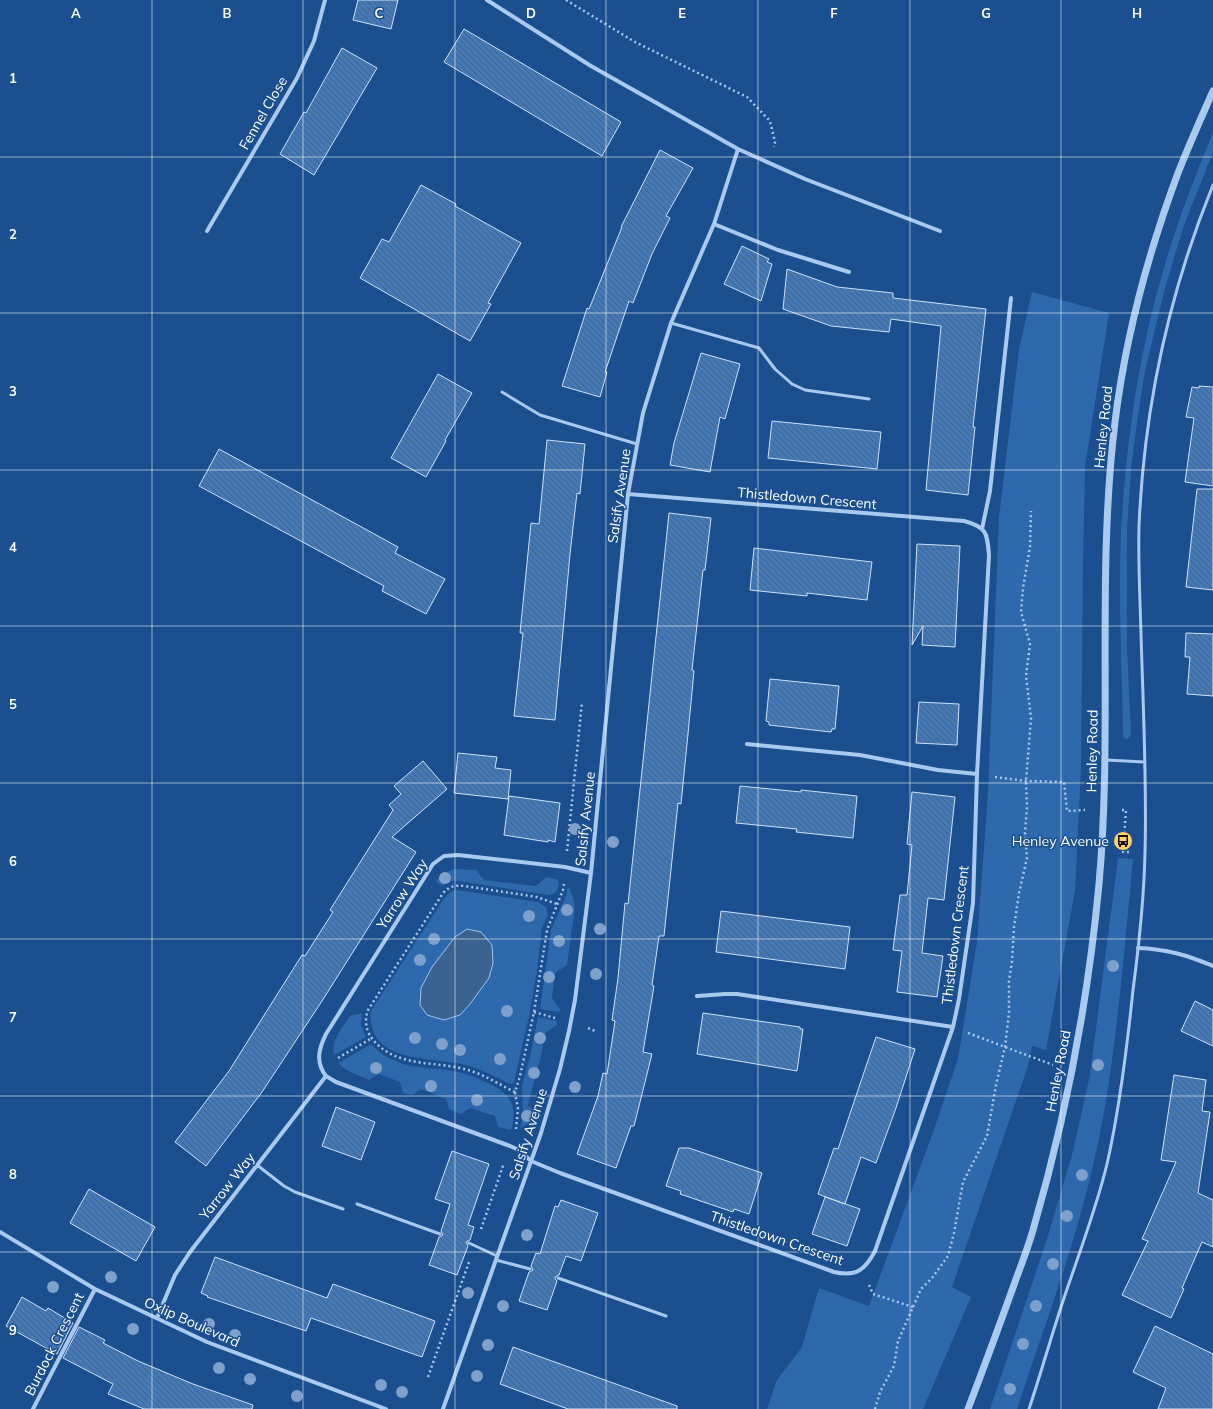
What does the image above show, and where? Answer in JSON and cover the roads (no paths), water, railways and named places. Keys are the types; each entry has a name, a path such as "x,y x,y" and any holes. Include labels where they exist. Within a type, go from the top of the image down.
{"street":[{"name":"Fennel Close","path":"207,231 297,78 314,41 325,0"},
{"path":"487,0 591,66 738,149 806,179 940,231"},
{"name":"Henley Road","path":"968,1409 1032,1234 1054,1155 1072,1072 1090,958 1099,885 1106,760 1106,559 1108,509 1115,425 1122,377 1131,333 1149,264 1164,213 1179,171 1213,91"},
{"name":"Salsify Avenue","path":"443,1409 551,1101 569,1031 590,873 628,494 637,444 643,413 672,323 714,224 738,149"},
{"path":"714,224 778,250 849,272"},
{"name":"Thistledown Crescent","path":"982,528 990,491 1011,298"},
{"name":"Thistledown Crescent","path":"531,1161 560,1173 834,1272 849,1274 861,1270 869,1262 875,1251 953,1027 959,1000 973,903 977,774 988,555 986,536 982,528 964,521 628,494"},
{"path":"747,744 860,756 938,770 977,774"},
{"name":"Yarrow Way","path":"157,1318 170,1287 182,1264 326,1076 319,1063 319,1052 326,1034 433,864 444,856 458,855 565,867 590,873"},
{"path":"1138,948 1177,952 1213,966"},
{"path":"697,996 737,994 953,1027"},
{"path":"326,1076 336,1082 510,1146 519,1150 531,1161"},
{"name":"Oxlip Boulevard","path":"0,1232 95,1290 207,1342 386,1409"},
{"name":"Burdock Crescent","path":"33,1409 95,1290"}],"lane":[{"path":"1029,1409 1084,1240 1106,1165 1119,1103 1138,948 1145,854 1139,574 1140,526 1144,466 1150,416 1166,330 1179,278 1213,185"},
{"path":"672,323 759,348 775,369 792,384 805,390 869,399"},
{"path":"502,392 540,415 637,444"},
{"path":"1106,760 1144,762"},
{"path":"257,1165 284,1186 295,1192 343,1209"},
{"path":"357,1204 440,1234"},
{"path":"469,1243 497,1258 530,1268"},
{"path":"558,1278 666,1316"}],"place":[{"name":"Henley Avenue","path":"1123,841"}]}
